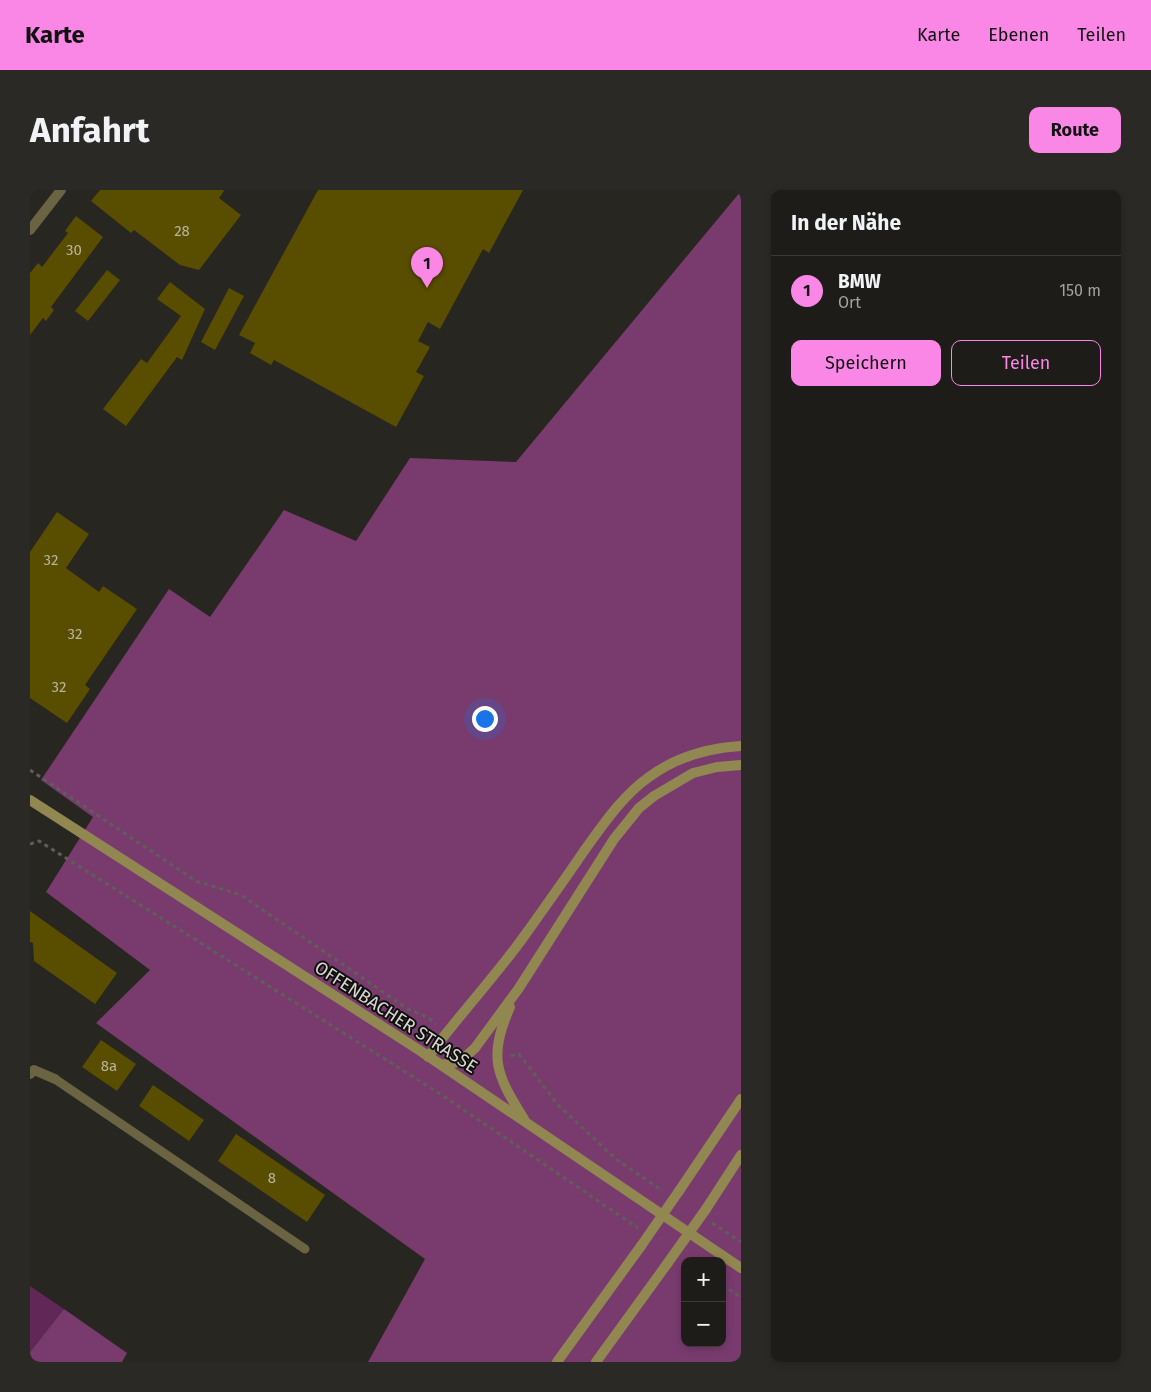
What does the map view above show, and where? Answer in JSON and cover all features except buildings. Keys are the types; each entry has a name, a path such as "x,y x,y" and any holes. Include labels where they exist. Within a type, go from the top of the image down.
{"main road":[{"path":"423,1054 446,1032 490,982 598,832 624,800 648,777 696,752 721,747 741,746"},
{"path":"440,1065 457,1062 471,1052 519,988 614,839 639,808 654,796 693,773 717,767 741,765"},
{"name":"OFFENBACHER STRASSE","path":"30,800 440,1065 741,1268"},
{"path":"519,988 503,1023 497,1059 500,1075 506,1090 526,1122"},
{"path":"557,1362 641,1246 741,1099"},
{"path":"596,1362 706,1209 741,1155"}],"street":[{"path":"30,230 61,190"},
{"path":"30,1074 34,1070 55,1079"}],"lane":[{"path":"55,1079 305,1250"}],"path":[{"path":"30,770 196,882 241,895 408,1009 429,1018 446,1032"},
{"path":"30,844 39,842 436,1092 638,1228"},
{"path":"497,1059 519,1054 557,1104 617,1160 666,1193"},
{"path":"708,1220 741,1242"},
{"path":"726,1288 741,1297"}],"shaded area":[{"path":"741,191 741,1362 368,1362 425,1259 96,1023 150,970 46,892 93,817 41,780 169,589 210,617 284,510 356,541 410,458 516,462"},
{"path":"30,1286 64,1309 30,1352"},
{"path":"64,1309 127,1353 122,1362 30,1362 30,1352"}],"place":[{"name":"BMW","path":"427,288"}]}
